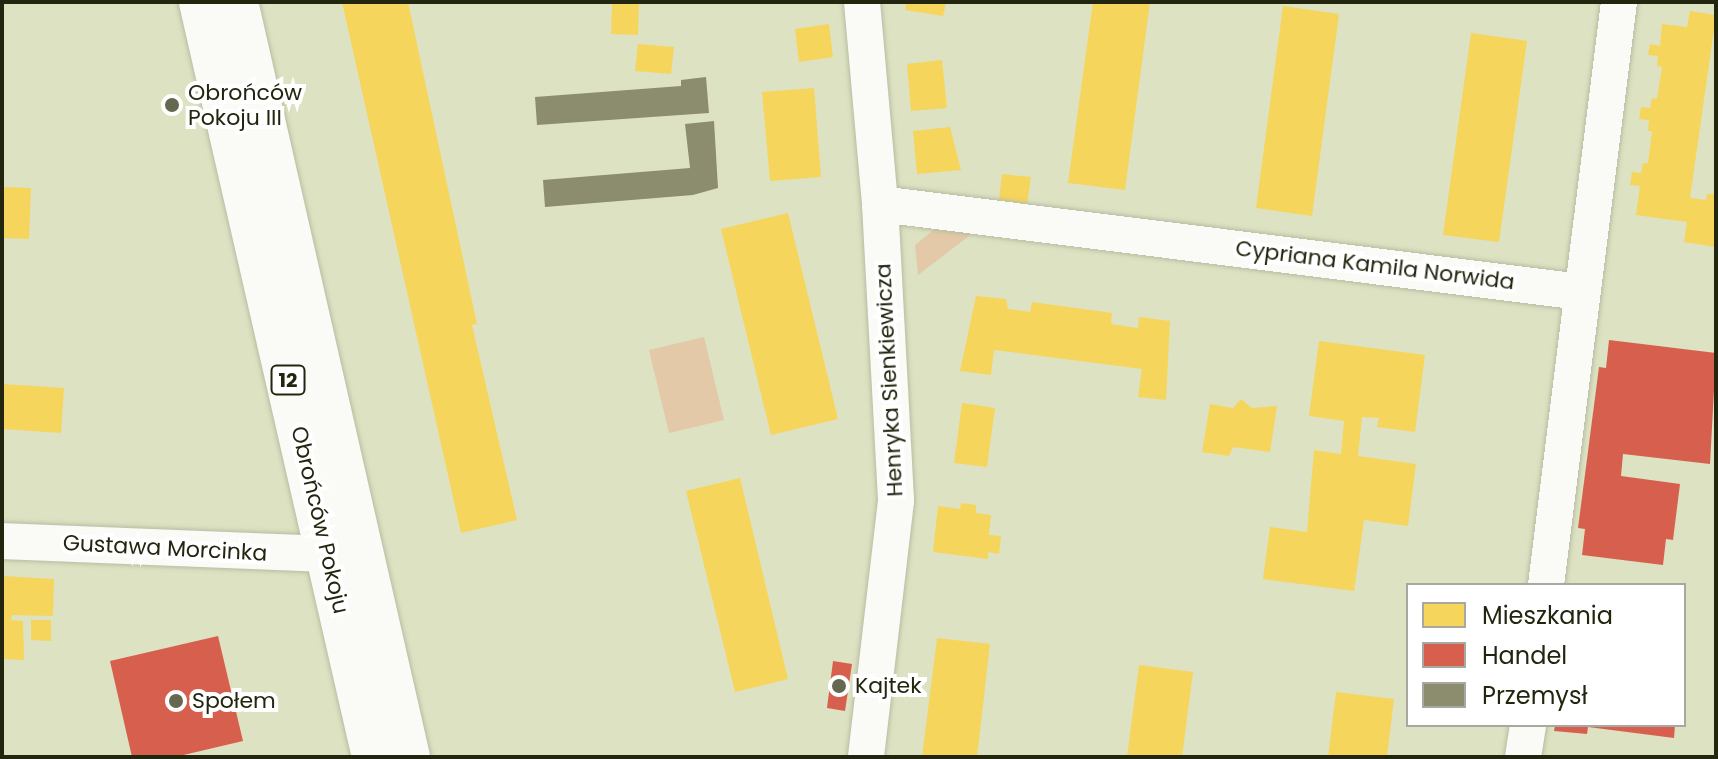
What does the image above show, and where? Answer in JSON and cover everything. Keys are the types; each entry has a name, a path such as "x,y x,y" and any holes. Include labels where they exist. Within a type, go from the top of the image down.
{"main road":[{"name":"Obrońców Pokoju","path":"201,2 374,757"},
{"name":"Obrońców Pokoju","path":"236,2 408,757"}],"street":[{"name":"Henryka Sienkiewicza","path":"862,2 880,204 896,501 866,757"},
{"path":"1546,583 1619,2"},
{"name":"Cypriana Kamila Norwida","path":"880,204 1581,292"},
{"name":"Gustawa Morcinka","path":"2,541 328,554"},
{"path":"1523,757 1528,727"}],"shaded area":[{"path":"935,229 973,233 918,275 915,245"},
{"path":"704,337 724,420 669,433 649,350"}],"building: Mieszkania":[{"path":"342,2 408,2 477,324 472,325 517,520 461,533"},
{"path":"612,2 639,2 638,35 611,34"},
{"path":"907,2 946,2 943,16 905,10"},
{"path":"1093,2 1150,2 1125,190 1068,183"},
{"path":"1283,6 1339,14 1312,216 1256,208"},
{"path":"1690,11 1716,15 1690,198 1706,200 1707,194 1716,194 1716,247 1684,242 1687,222 1636,215 1640,186 1630,185 1632,172 1641,173 1643,163 1648,163 1652,131 1648,131 1649,120 1639,119 1641,107 1650,108 1652,98 1657,99 1662,67 1657,66 1658,56 1648,55 1650,44 1660,46 1662,24 1687,27"},
{"path":"829,24 833,57 799,62 795,29"},
{"path":"1471,33 1527,41 1499,242 1443,235"},
{"path":"638,44 674,47 671,74 635,71"},
{"path":"942,60 947,108 911,111 907,64"},
{"path":"814,88 821,177 770,181 762,92"},
{"path":"950,127 961,170 917,174 913,131"},
{"path":"1002,174 1031,177 1027,204 999,200"},
{"path":"2,187 31,188 29,239 2,238"},
{"path":"788,213 838,419 771,435 721,229"},
{"path":"976,296 1006,299 1008,309 1030,312 1032,302 1112,313 1111,324 1138,328 1139,317 1170,321 1166,400 1138,397 1142,369 994,350 991,375 960,371"},
{"path":"1319,341 1425,355 1415,432 1377,427 1379,418 1362,417 1358,456 1416,464 1408,526 1364,520 1354,591 1263,579 1270,527 1307,532 1314,450 1341,454 1344,421 1309,416"},
{"path":"2,384 64,388 61,433 2,429"},
{"path":"1241,399 1252,408 1277,406 1270,452 1233,447 1229,456 1202,452 1210,404 1233,408"},
{"path":"962,403 995,408 987,467 954,463"},
{"path":"740,478 788,679 735,692 686,491"},
{"path":"961,503 976,505 976,513 991,515 989,535 1001,536 999,554 988,552 988,559 933,552 938,506 960,509"},
{"path":"2,576 54,579 53,616 12,615 11,620 23,621 24,660 2,659"},
{"path":"31,620 51,620 51,641 31,640"},
{"path":"937,638 990,644 977,757 922,757"},
{"path":"1139,665 1193,672 1182,757 1127,757"},
{"path":"1336,692 1394,699 1387,757 1328,757"}],"building: Handel":[{"path":"1609,340 1716,353 1710,464 1623,454 1621,476 1680,484 1673,540 1666,539 1663,565 1582,555 1585,529 1578,528 1599,367 1606,368"},
{"name":"Społem","path":"218,636 243,741 175,757 132,757 110,661"},
{"name":"Kajtek","path":"833,661 852,664 845,711 827,708"},
{"path":"1555,727 1588,727 1587,734 1554,731"},
{"path":"1588,727 1675,727 1674,738"}],"building: Przemysł":[{"path":"706,77 709,113 537,125 535,97 681,86 681,80"},
{"path":"714,121 718,188 693,195 545,207 543,180 690,168 685,124"}],"place":[{"name":"Obrońców Pokoju III","path":"172,105"},
{"name":"Kajtek","path":"839,686"},
{"name":"Społem","path":"176,701"}]}
